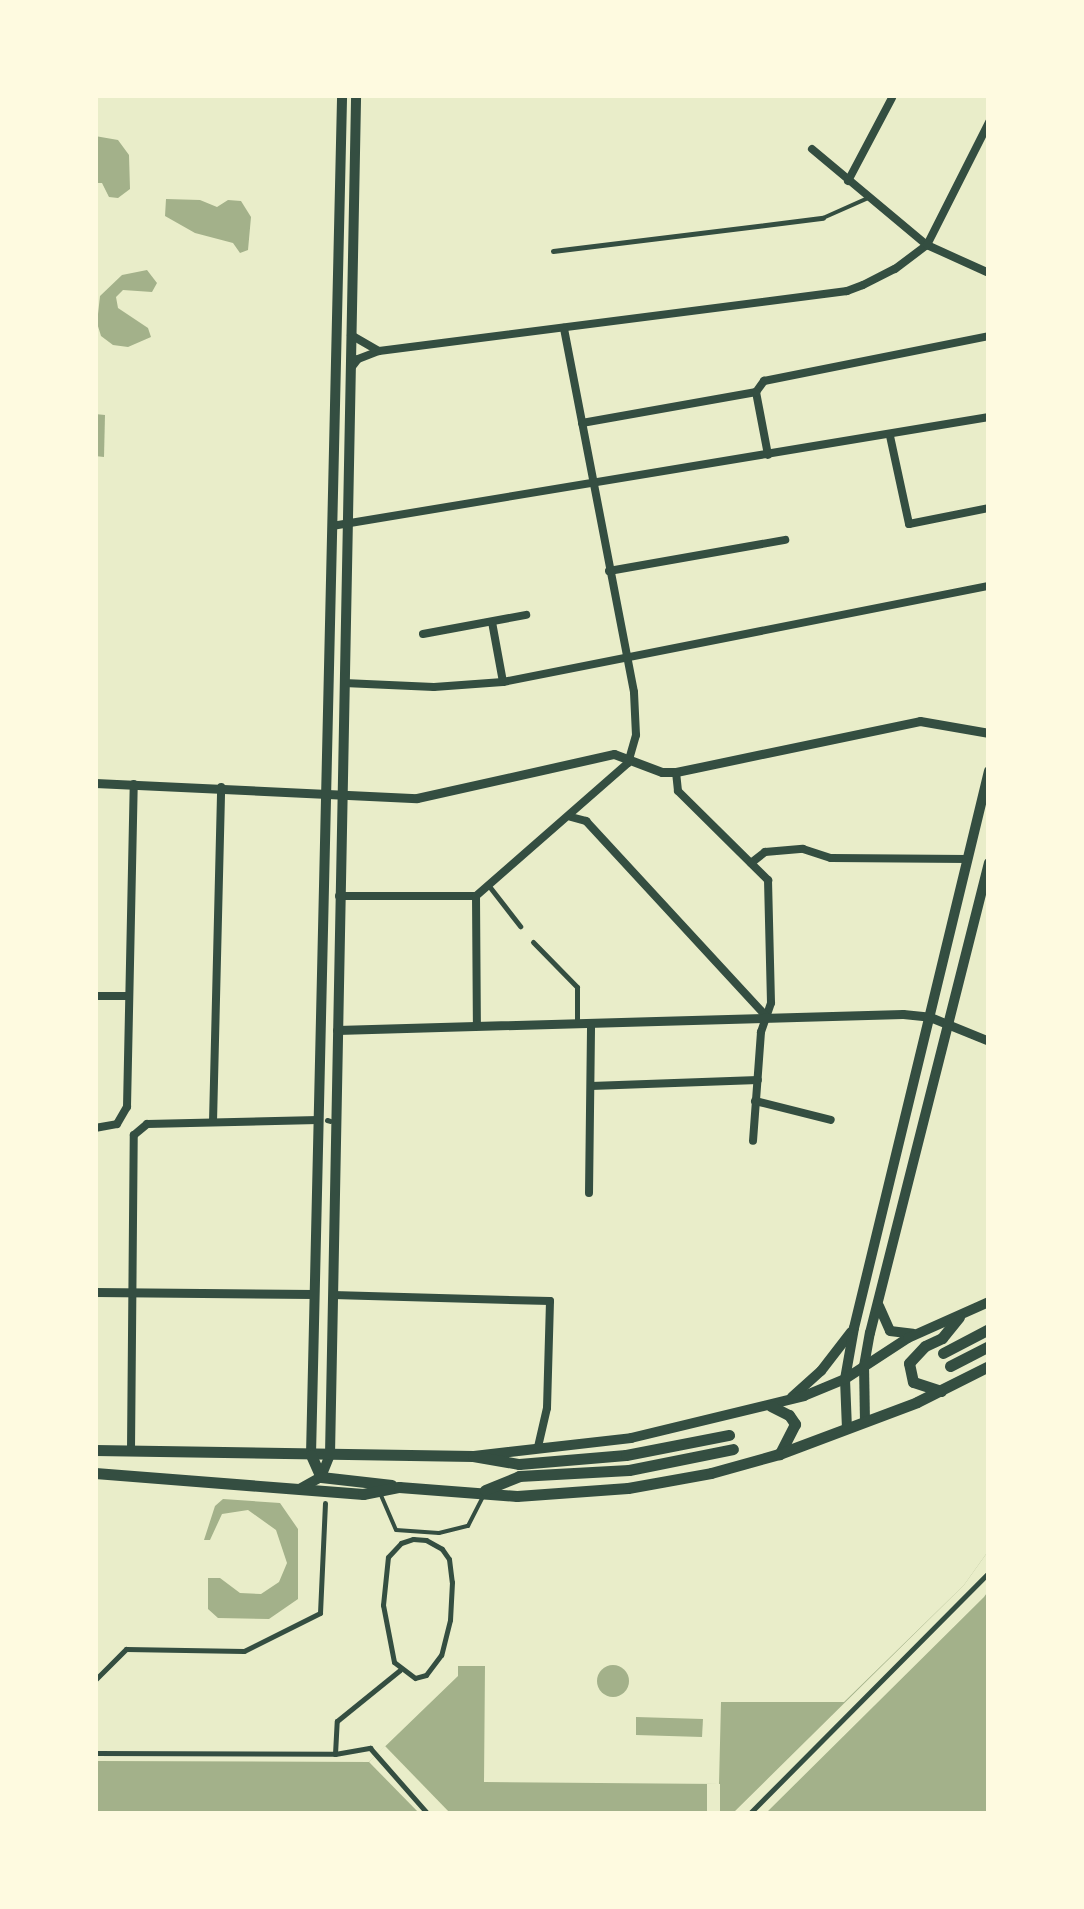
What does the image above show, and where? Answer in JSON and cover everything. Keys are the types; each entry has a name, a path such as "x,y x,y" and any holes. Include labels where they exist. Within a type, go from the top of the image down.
{"main road":[{"path":"322,1477 310,1455 314,1294 325,1120 326,790 342,95"},
{"path":"322,1477 330,1456 356,95"},
{"path":"848,1429 846,1379 854,1328 989,771"},
{"path":"865,1422 864,1366 878,1300 989,863"},
{"path":"878,1300 883,1323 890,1331 919,1334"},
{"path":"95,1450 473,1456 631,1438 771,1406 846,1379 919,1334 989,1302"},
{"path":"941,1391 913,1382 909,1362 942,1338 958,1317"},
{"path":"787,1400 820,1371 854,1328"},
{"path":"943,1353 989,1329"},
{"path":"950,1366 989,1346"},
{"path":"300,1488 322,1477 545,1496 628,1488 711,1473 780,1454 941,1391 989,1366"},
{"path":"771,1406 789,1414 795,1424 780,1454"},
{"path":"473,1456 519,1464 555,1462 730,1435"},
{"path":"485,1490 518,1476 629,1470 733,1449"},
{"path":"95,1473 378,1492 399,1486"}],"street":[{"path":"848,181 892,98"},
{"path":"350,369 358,359 378,351 846,290 896,269 927,245 989,122"},
{"path":"812,149 927,245 989,273"},
{"path":"553,251 823,218"},
{"path":"339,896 476,896 621,774 630,757 638,720 564,328"},
{"path":"350,334 378,351"},
{"path":"582,423 756,392 764,381 989,336"},
{"path":"756,392 768,455"},
{"path":"332,526 989,417"},
{"path":"890,436 909,524 989,508"},
{"path":"609,571 784,540"},
{"path":"344,683 434,687 504,682 989,586"},
{"path":"423,634 526,615"},
{"path":"492,622 504,682"},
{"path":"95,783 326,790 340,796 417,798 614,754 654,769 676,772 926,720 989,733"},
{"path":"676,772 678,791 768,880 771,1003 755,1101 754,1140"},
{"path":"95,1128 114,1126 123,1118 134,784"},
{"path":"213,1122 221,787"},
{"path":"571,816 586,821 766,1017"},
{"path":"751,863 765,852 803,849 827,857 886,861 968,859"},
{"path":"489,886 520,926"},
{"path":"476,896 477,1026"},
{"path":"533,942 577,988 577,1023"},
{"path":"95,996 130,996"},
{"path":"336,1030 766,1017 930,1017 988,1042"},
{"path":"589,1194 593,1180 590,1023"},
{"path":"591,1086 758,1080"},
{"path":"755,1101 831,1120"},
{"path":"130,1450 131,1144 138,1130 148,1124 325,1120"},
{"path":"95,1292 314,1294"},
{"path":"333,1295 550,1300 547,1408 538,1447"},
{"path":"95,1680 126,1649 244,1651 320,1613 325,1504"},
{"path":"426,1540 442,1549 451,1566 448,1632 441,1655 426,1675 409,1677 400,1670 385,1630 386,1563 401,1544 426,1540"},
{"path":"749,1814 989,1572"},
{"path":"335,1754 336,1721 400,1670"},
{"path":"95,1753 335,1754 367,1748 428,1814"}],"lane":[{"path":"823,218 868,198"},
{"path":"378,1492 396,1530 440,1533 468,1526 485,1490"}],"shaded area":[{"path":"95,136 118,140 129,155 130,189 118,198 109,197 102,183 95,183"},
{"path":"166,199 200,200 217,207 228,200 241,201 251,217 248,250 240,253 233,243 195,233 165,216"},
{"path":"147,270 157,283 152,292 123,290 116,297 118,308 148,328 151,337 128,347 113,345 101,336 97,323 100,296 122,275"},
{"path":"95,414 105,415 104,457 95,456"},
{"path":"223,1499 280,1503 298,1529 298,1599 269,1619 218,1618 208,1609 208,1578 220,1578 240,1593 261,1594 279,1582 287,1563 276,1530 248,1510 222,1514 210,1540 204,1540 215,1506"},
{"path":"989,1550 989,1814 95,1814 95,1761 369,1762 458,1676 458,1666 485,1666 484,1782 719,1784 721,1702 844,1702 964,1585"},
{"path":"613,1665 624,1670 629,1681 624,1692 613,1697 602,1692 597,1681 602,1670"},
{"path":"636,1717 703,1719 702,1737 636,1735"}],"pier":[{"path":"989,1550 989,1590 984,1597 765,1814 732,1814 964,1585"},
{"path":"385,1746 451,1814 420,1814 369,1762"},
{"path":"707,1784 720,1784 720,1814 707,1814"}]}
